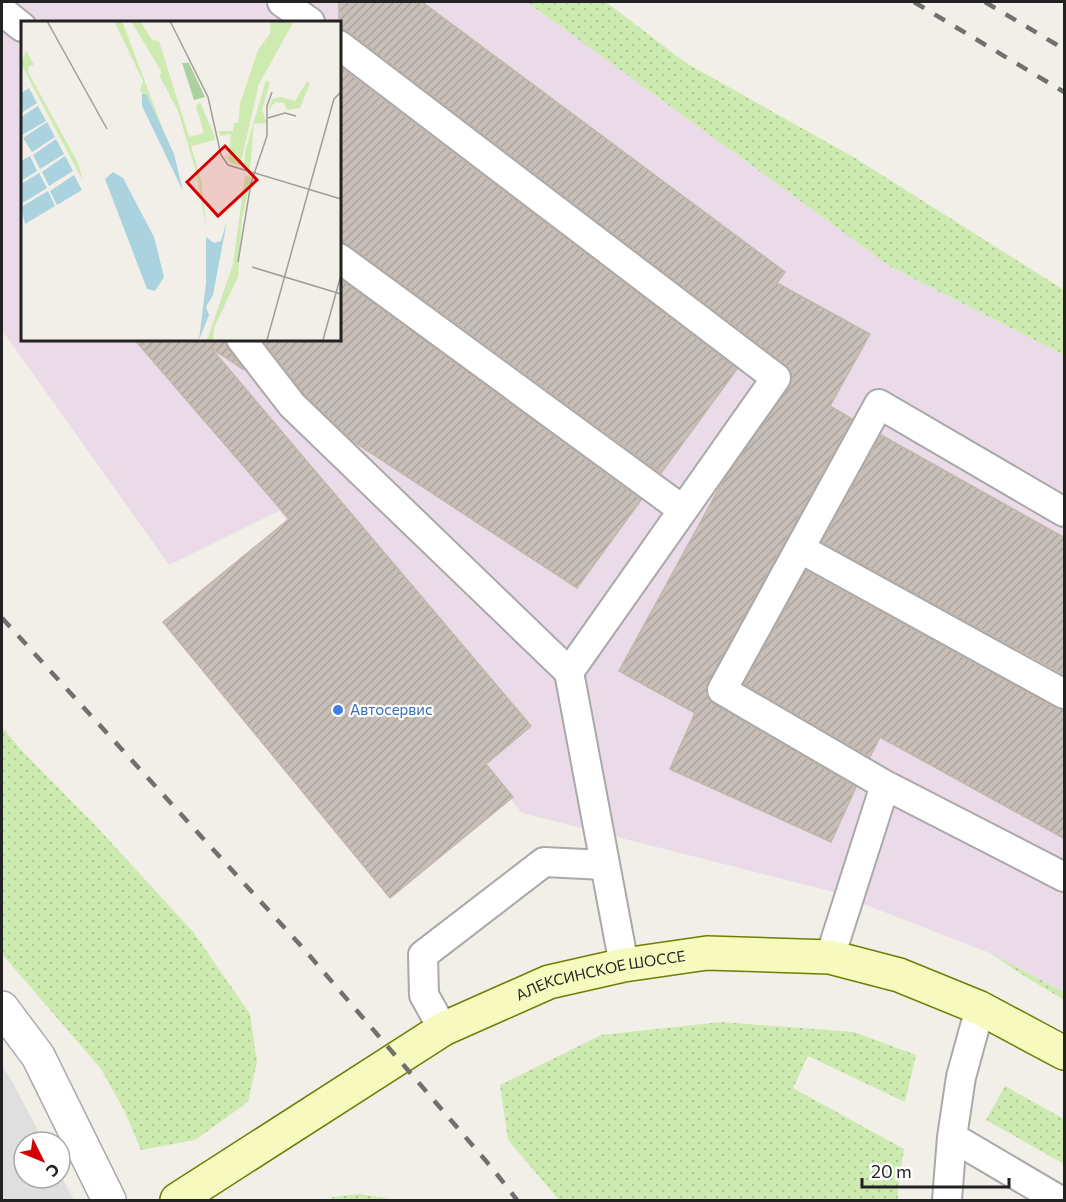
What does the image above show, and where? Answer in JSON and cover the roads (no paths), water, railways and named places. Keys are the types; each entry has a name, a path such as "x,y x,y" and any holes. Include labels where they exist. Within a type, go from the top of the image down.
{"main road":[{"name":"АЛЕКСИНСКОЕ ШОССЕ","path":"177,1200 443,1029 549,982 624,965 707,953 830,957 899,975 980,1008 1065,1053"}],"street":[{"path":"2,1008 38,1056 109,1200"}],"lane":[{"path":"282,2 309,21"},
{"path":"2,11 21,26"},
{"path":"340,46 776,378 569,672"},
{"path":"340,259 683,510"},
{"path":"241,340 292,405 569,672 624,965"},
{"path":"1065,513 879,404 722,690 885,785 1065,877"},
{"path":"801,549 1065,694"},
{"path":"830,957 885,785"},
{"path":"443,1029 424,995 423,955 544,862 605,865"},
{"path":"947,1200 952,1137 961,1077 980,1008"},
{"path":"952,1137 1059,1200"}],"railway":[{"path":"914,2 1064,92"},
{"path":"985,2 1064,49"},
{"path":"2,618 303,948 517,1200"}],"place":[{"name":"Автосервис","path":"338,710"}]}
